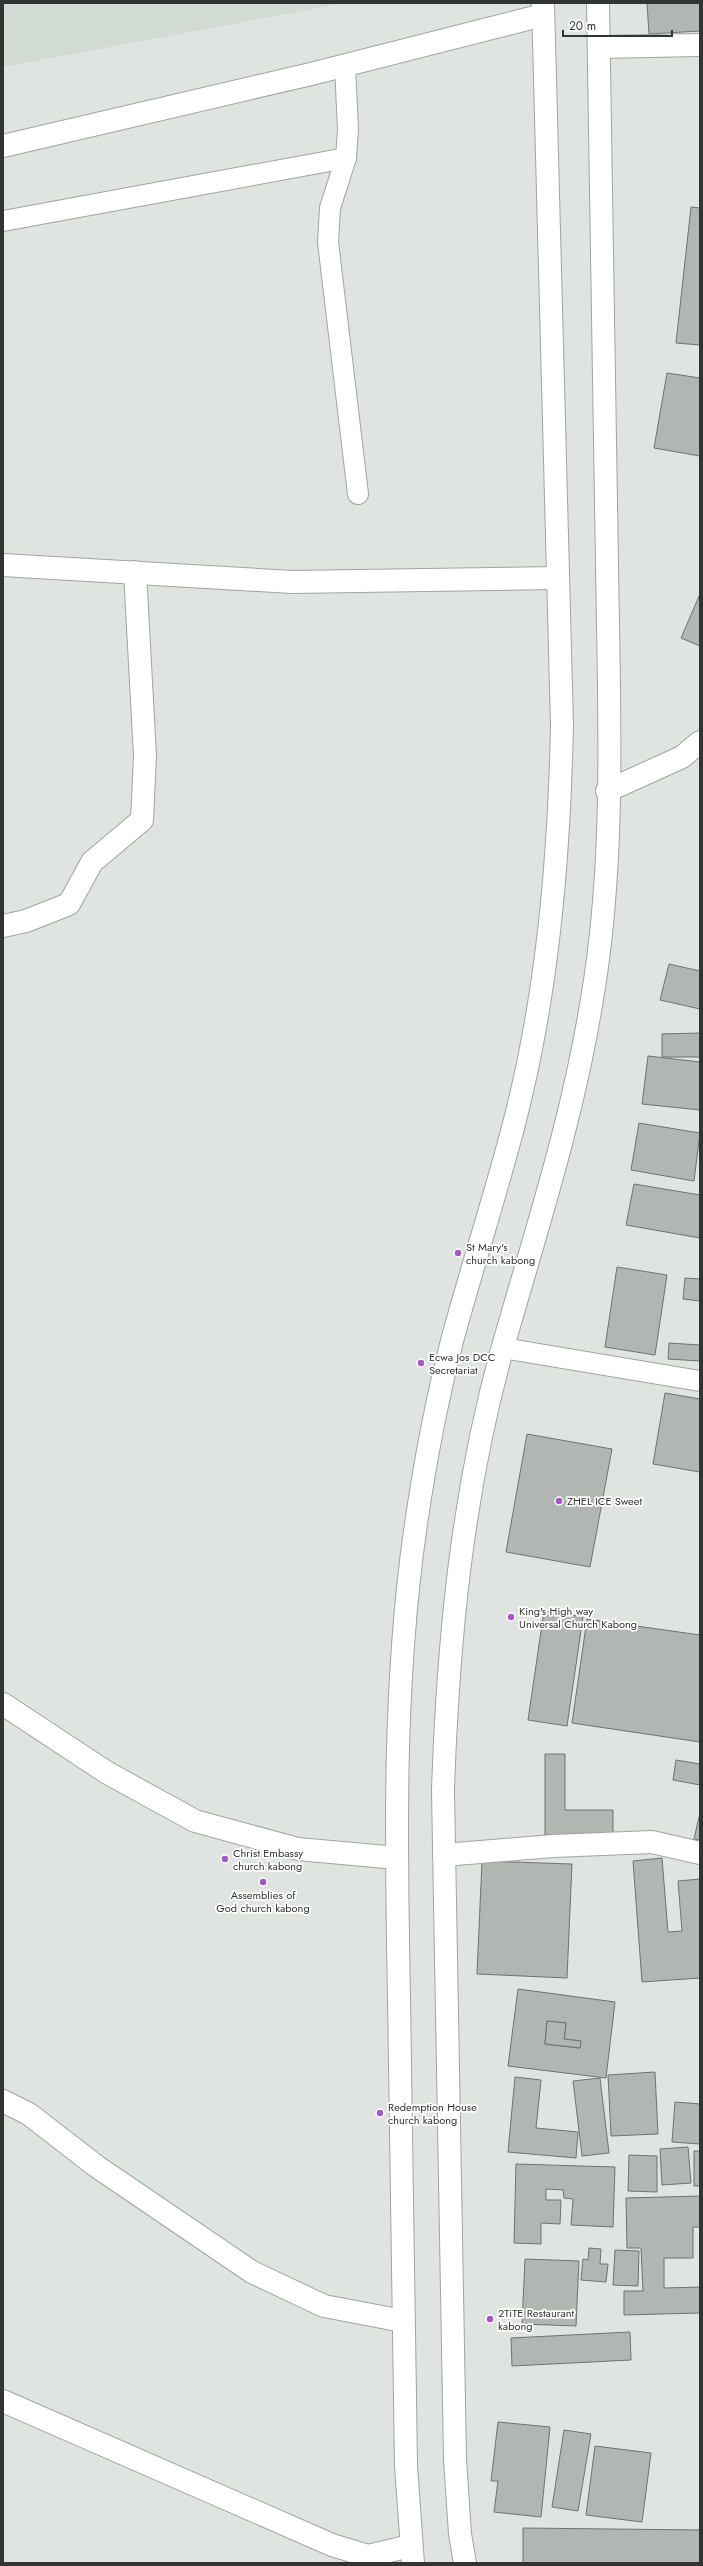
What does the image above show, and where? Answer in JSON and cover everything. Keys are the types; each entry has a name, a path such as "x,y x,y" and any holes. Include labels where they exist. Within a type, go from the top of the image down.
{"street":[{"path":"465,2563 460,2534 455,2459 443,1790 447,1681 456,1582 485,1424 503,1348 555,1168 572,1101 593,998 603,902 609,700 598,3"},
{"path":"3,146 345,65 543,9 562,726 560,816 554,897 531,1046 515,1119 451,1345 415,1532 406,1620 400,1706 396,1805 406,2466 412,2555 368,2556 332,2545 3,2401"},
{"path":"599,47 700,45"},
{"path":"3,564 292,582 558,578"},
{"path":"3,926 26,922 69,904 92,862 142,820 145,756 135,572"},
{"path":"607,791 682,757 700,742"},
{"path":"3,1704 106,1772 194,1821 298,1849 397,1858"},
{"path":"444,1855 553,1846 652,1842 700,1853"},
{"path":"3,2101 29,2114 96,2166 252,2272 324,2306 403,2321"}],"lane":[{"path":"345,65 348,130 346,158 330,208 328,242 358,494"},
{"path":"3,221 346,158"},
{"path":"503,1348 700,1381"}],"shaded area":[{"path":"3,3 345,3 3,67"}],"building":[{"path":"647,3 700,3 700,31 649,34"},
{"path":"691,207 700,208 700,345 676,343"},
{"path":"667,373 700,378 700,456 654,448"},
{"path":"700,594 700,646 681,638"},
{"path":"669,964 700,971 700,1009 660,1000"},
{"path":"700,1033 700,1057 662,1057 662,1034"},
{"path":"648,1056 700,1062 700,1110 642,1104"},
{"path":"639,1123 700,1133 694,1181 631,1170"},
{"path":"634,1184 700,1195 700,1238 626,1225"},
{"path":"617,1267 667,1275 655,1355 605,1347"},
{"path":"685,1278 700,1279 700,1301 683,1299"},
{"path":"669,1343 700,1345 700,1361 668,1359"},
{"path":"665,1393 700,1399 700,1472 653,1464"},
{"name":"ZHEL ICE Sweet","path":"527,1434 612,1449 590,1567 506,1552"},
{"path":"544,1611 583,1617 567,1726 528,1720"},
{"path":"587,1619 700,1635 700,1742 572,1723"},
{"path":"545,1754 565,1754 565,1810 613,1810 613,1835 545,1835"},
{"path":"676,1760 700,1764 700,1785 673,1780"},
{"path":"700,1813 700,1840 694,1839"},
{"path":"662,1858 668,1932 682,1931 678,1881 700,1879 700,1978 642,1982 633,1861"},
{"path":"482,1861 572,1864 567,1978 477,1974"},
{"path":"518,1989 615,2002 606,2078 508,2066","holes":["547,2021 566,2023 564,2039 581,2041 580,2048 545,2044"]},
{"path":"547,2021 566,2023 564,2039 581,2041 580,2048 545,2044"},
{"path":"655,2072 658,2134 611,2136 608,2075"},
{"path":"515,2077 541,2080 536,2128 578,2132 576,2158 508,2152"},
{"path":"600,2078 609,2153 582,2156 573,2081"},
{"path":"675,2102 700,2104 700,2144 672,2142"},
{"path":"688,2147 691,2183 662,2185 660,2149"},
{"path":"694,2151 700,2151 700,2186 694,2186"},
{"path":"629,2155 657,2156 657,2192 628,2191"},
{"path":"516,2164 615,2167 613,2227 571,2225 573,2199 564,2198 563,2190 546,2189 546,2200 561,2200 560,2224 541,2223 541,2244 514,2243"},
{"path":"700,2196 700,2227 693,2227 693,2258 664,2258 664,2288 700,2287 700,2313 624,2315 624,2291 643,2291 641,2248 627,2248 626,2198"},
{"path":"589,2248 601,2249 600,2264 608,2264 606,2282 581,2280 583,2259 588,2260"},
{"path":"615,2250 639,2251 638,2286 613,2285"},
{"path":"525,2259 579,2261 576,2326 522,2324"},
{"path":"630,2332 631,2360 512,2366 511,2338"},
{"path":"498,2422 550,2427 541,2517 494,2512 498,2481 491,2481"},
{"path":"564,2430 591,2434 578,2511 552,2507"},
{"path":"595,2446 651,2453 642,2522 586,2515"},
{"path":"523,2528 700,2530 700,2563 523,2563"}],"place":[{"name":"St Mary's church kabong","path":"458,1253"},
{"name":"Ecwa Jos DCC Secretariat","path":"421,1363"},
{"name":"ZHEL ICE Sweet","path":"559,1501"},
{"name":"King's High way Universal Church Kabong","path":"511,1617"},
{"name":"Christ Embassy church kabong","path":"225,1859"},
{"name":"Assemblies of God church kabong","path":"263,1882"},
{"name":"Redemption House church kabong","path":"380,2113"},
{"name":"2TiTE Restaurant kabong","path":"490,2319"}]}
